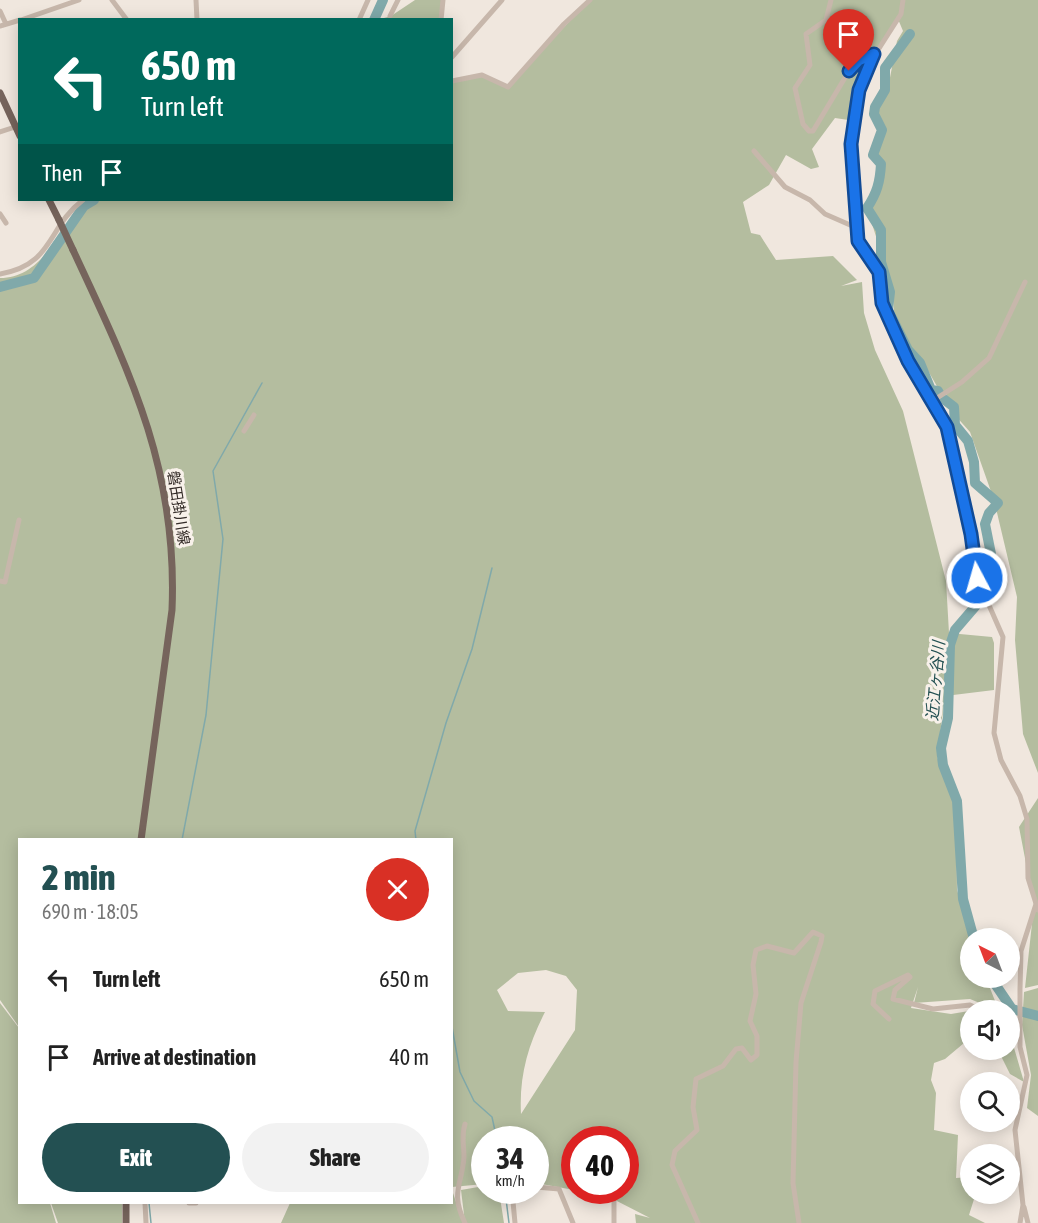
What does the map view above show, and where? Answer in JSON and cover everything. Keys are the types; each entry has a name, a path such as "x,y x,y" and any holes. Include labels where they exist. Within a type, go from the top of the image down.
{"main road":[{"path":"0,93 18,131"},
{"name":"磐田掛川線","path":"50,201 143,409 164,483 174,573 172,610 141,838"},
{"path":"126,1204 126,1223"}],"street":[{"path":"26,18 79,0"},
{"path":"112,0 126,18"},
{"path":"196,0 197,18"},
{"path":"360,18 368,0"},
{"path":"390,16 398,0"},
{"path":"441,18 443,0"},
{"path":"453,56 502,0"},
{"path":"453,81 482,75 508,87 564,24 590,0"},
{"path":"831,0 826,21 806,34 810,65 795,88 803,124 809,131 813,130 830,99 855,64 874,54"},
{"path":"903,0 901,14 874,54 859,90 851,144 857,228 861,247 879,272 884,310 911,367 947,427 982,593 1003,637 994,733 1001,760 1020,796 1027,819 1028,870 1037,907 1022,951 1020,1028"},
{"path":"0,11 3,25 18,21"},
{"path":"0,132 18,131"},
{"path":"754,151 785,187 810,200 825,214 857,228"},
{"path":"0,274 26,266 39,258 74,207 82,201"},
{"path":"0,214 6,223"},
{"path":"929,397 937,398 962,382 989,358 1025,282"},
{"path":"244,431 254,415"},
{"path":"0,581 5,582 19,520"},
{"path":"698,1223 672,1166 675,1151 697,1130 693,1107 696,1079 723,1066 736,1049 742,1048 751,1060 757,1055 757,1036 750,1021 756,994 753,965 756,950 767,946 794,953 813,932 816,932 822,936 801,1003 796,1062 793,1183 799,1223"},
{"path":"889,1019 873,1004 875,991 908,975 910,977 895,990 893,999 933,1009 960,1006"},
{"path":"1020,1047 1027,1075 1016,1120 1015,1149 1023,1205 1028,1223"},
{"path":"465,1124 461,1136 464,1157 457,1192 465,1223"},
{"path":"549,1188 559,1189 573,1223"},
{"path":"145,1204 146,1223"},
{"path":"514,1204 516,1223"},
{"path":"614,1204 614,1223"},
{"path":"1020,1223 1023,1205"}],"green space":[{"path":"415,0 442,0 440,18 384,18"},
{"path":"590,0 1038,0 1038,773 1023,734 1015,640 1017,597 994,500 970,432 954,414 946,393 942,395 919,355 908,346 894,313 893,290 867,208 884,178 873,155 882,130 871,112 888,88 897,41 903,31 898,19 902,9 876,53 864,61 853,91 855,121 835,118 812,149 819,167 811,169 786,155 769,185 743,202 751,233 760,235 776,260 833,256 857,280 841,286 862,282 864,313 875,350 903,411 946,581 949,633 992,637 994,643 994,690 945,696 937,757 953,795 956,813 957,890 969,928 960,928 960,988 990,988 995,1000 970,999 914,1003 918,987 911,1008 951,1014 960,1012 960,1046 945,1059 934,1063 931,1080 936,1093 934,1130 958,1135 956,1178 960,1178 960,1204 972,1204 969,1215 985,1223 636,1223 635,1214 650,1218 623,1204 639,1204 639,1126 561,1126 561,1188 549,1185 549,1126 471,1126 471,1185 453,1187 453,838 18,838 18,1026 0,1000 0,278 24,272 35,265 52,246 74,214 67,242 78,203 81,201 453,201 453,80 482,75 508,86","holes":["546,970 566,976 577,990 575,1030 521,1114 526,1061 545,1012 508,1011 497,990 518,973"]},
{"path":"1038,798 1038,985 1025,988 1034,905 1019,827"},
{"path":"1038,988 1038,1116 1027,1108 1031,1075 1022,1025 1024,992"},
{"path":"0,1003 18,1027 18,1204 50,1204 56,1223 0,1223"},
{"path":"1003,1060 1018,1060 1024,1082 1020,1080 1020,1072 1009,1072"},
{"path":"471,1188 471,1204 501,1204 504,1223 465,1223 461,1190"},
{"path":"453,1193 463,1223 281,1223 290,1204 453,1204"},
{"path":"51,1204 122,1204 122,1223 58,1223"}],"waterway":[{"path":"375,18 383,0"},
{"name":"近江ヶ谷川","path":"910,34 885,68 885,90 875,107 874,114 882,130 873,155 881,164 881,170 876,192 867,208 881,230 881,262 890,292 888,310 908,350 920,363 931,390 938,391 941,397 954,407 955,425 968,441 974,462 975,483 998,503 989,513 985,524 994,569 991,583 985,595 955,630 950,645 948,718 941,748 943,765 957,801 963,899 971,928"},
{"path":"0,287 34,278 84,206 92,201"},
{"path":"182,838 206,715 223,539 213,471 262,383"},
{"path":"416,838 415,831 446,723 472,649 492,568"},
{"name":"近江ヶ谷川","path":"998,988 1012,1009 1038,1016"},
{"path":"453,1033 460,1072 474,1101 492,1117 494,1126"},
{"path":"149,1204 151,1223"},
{"path":"507,1204 509,1223"}],"route":[{"path":"849,71 859,60 874,54 859,90 851,144 850,156 858,241 879,272 884,310 914,374 947,427 974,549 977,578"}]}
